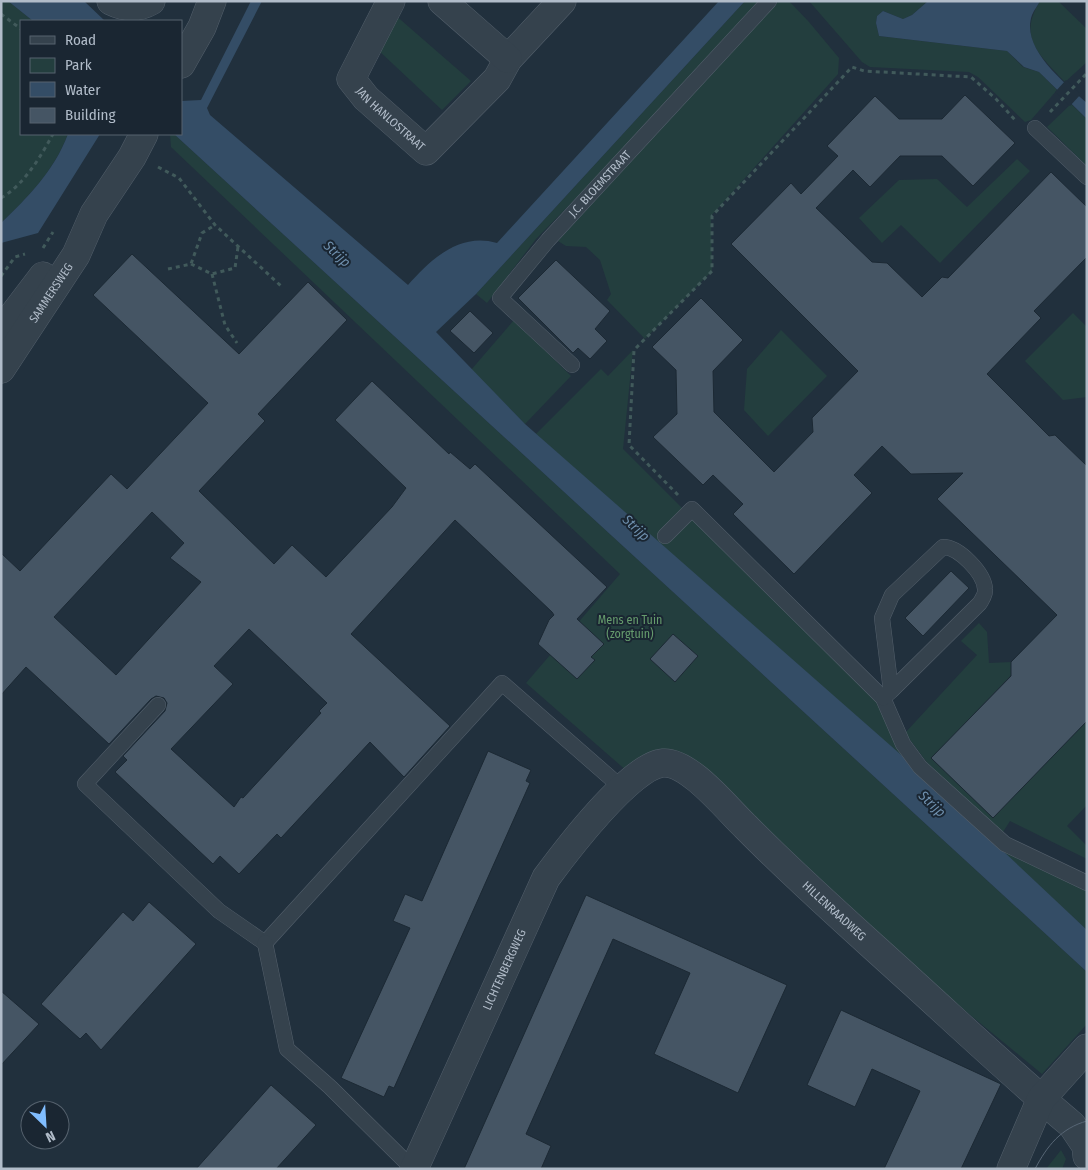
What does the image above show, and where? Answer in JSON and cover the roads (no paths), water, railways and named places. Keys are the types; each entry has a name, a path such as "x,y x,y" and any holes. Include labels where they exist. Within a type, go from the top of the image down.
{"street":[{"path":"111,1 121,6 140,7 151,1"},
{"path":"182,62 202,27 212,1"},
{"name":"JAN HANLOSTRAAT","path":"391,1 351,79 366,98 426,151 497,79 508,59 562,1"},
{"path":"442,1 508,59"},
{"name":"SAMMERSWEG","path":"1,369 9,326 76,255 94,214 143,135"},
{"name":"HILLENRAADWEG","path":"622,788 648,767 664,763 678,766 697,778 770,851 1040,1098 1072,1125 1081,1135 1086,1146 1087,1156"},
{"name":"LICHTENBERGWEG","path":"414,1169 546,878 571,843 622,788"},
{"path":"1010,1169 1040,1098 1087,1048"},
{"path":"1084,1169 1087,1156"}],"lane":[{"name":"J.C. BLOEMSTRAAT","path":"572,365 500,298 548,240 770,1"},
{"path":"1035,128 1087,177"},
{"path":"665,536 692,509 887,694"},
{"path":"887,694 980,604 986,591 983,578 961,554 951,547 943,547 892,595 882,618 887,694 903,744 920,767 1005,844 1087,883"},
{"path":"158,705 85,784 219,911 265,943 502,683 622,788"},
{"name":"LICHTENBERGWEG","path":"265,943 287,1049 330,1087 414,1169"}],"water":[{"path":"8,1 84,1 104,20 32,20"},
{"name":"Strijp","path":"251,1 262,1 207,108 210,115 408,285 426,266 447,250 471,241 497,243 719,1 745,1 476,294 436,332 525,424 899,753 1087,930 1087,972 175,135 182,135 182,101 201,100"},
{"path":"928,1 1040,1 1032,15 1030,27 1032,40 1047,64 1087,103 1087,119 1039,72 1024,67 1007,51 879,36 876,23 877,16 883,11 903,19 912,15"},
{"path":"68,135 99,135 38,233 1,243 1,223 40,182 56,160"}],"tram line":[{"path":"1035,1169 1050,1146 1062,1133 1087,1121"}],"park label":[{"name":"Mens en Tuin (zorgtuin)","path":"630,627"}]}
